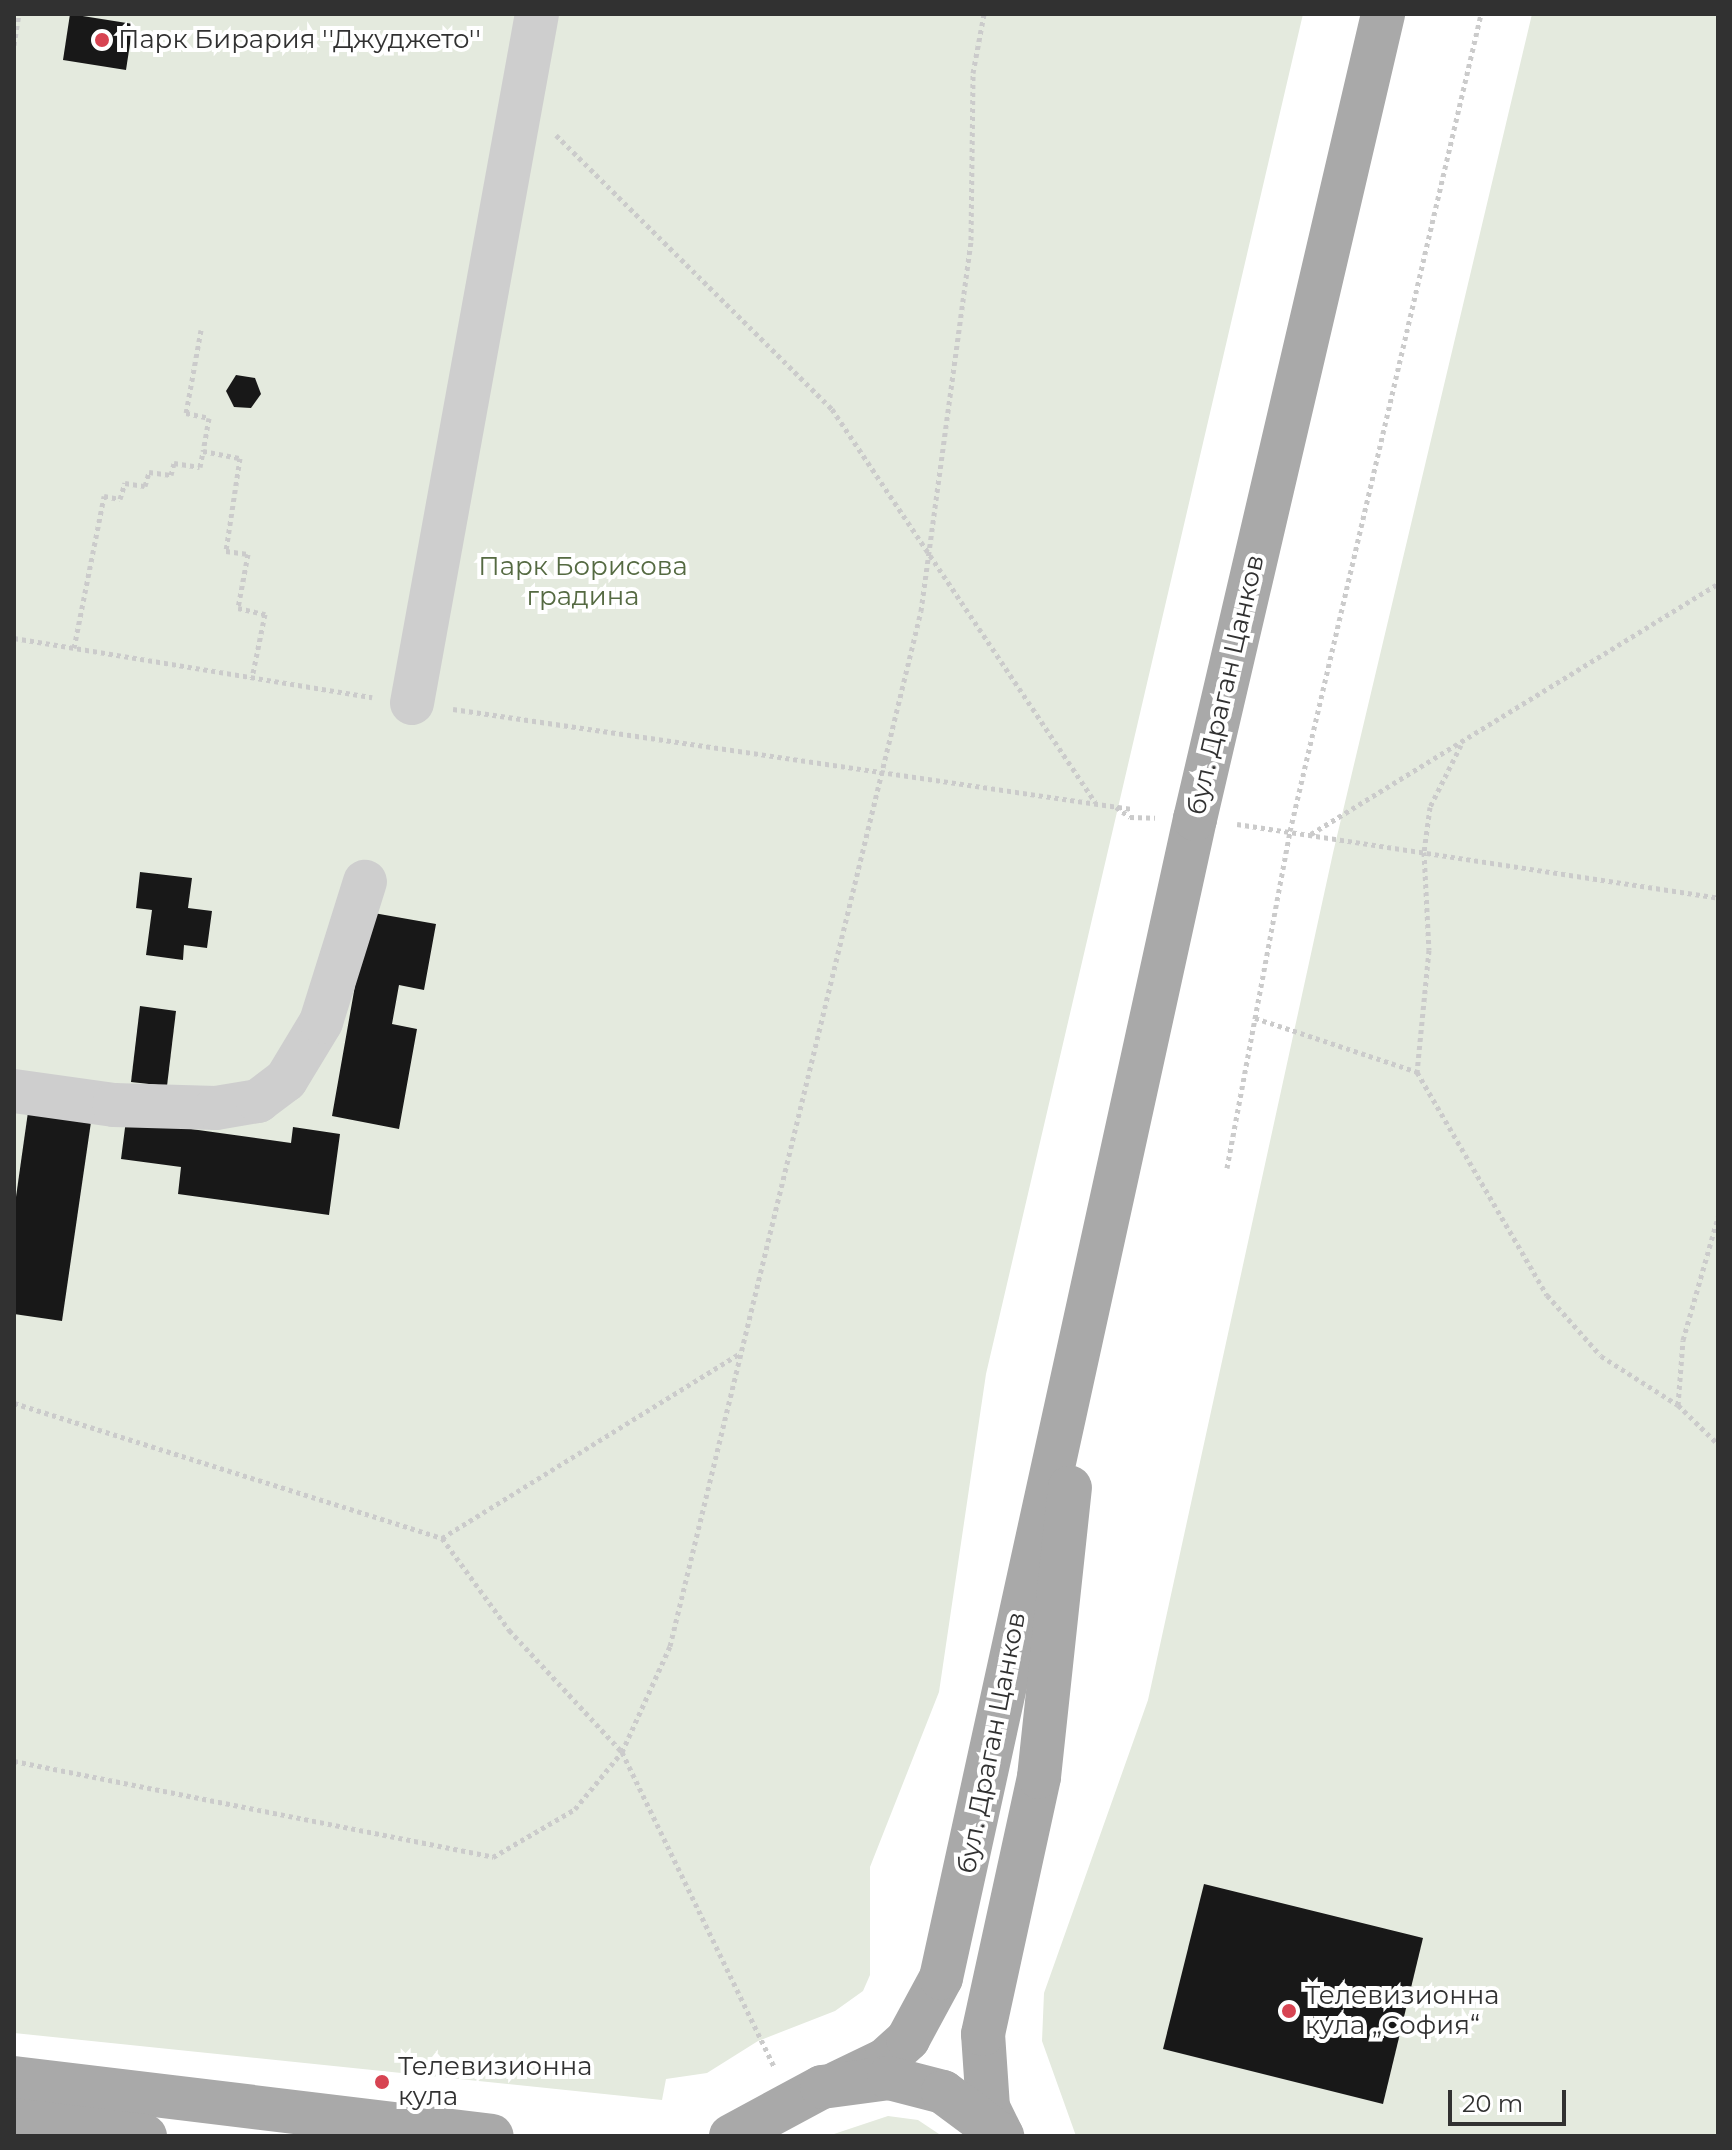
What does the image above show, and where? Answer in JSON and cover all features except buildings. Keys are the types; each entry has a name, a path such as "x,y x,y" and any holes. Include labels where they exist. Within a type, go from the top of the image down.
{"main road":[{"name":"бул. Драган Цанков","path":"837,2083 908,2039 941,1978 1080,1359 1195,819 1383,14"},
{"name":"бул. Драган Цанков","path":"1002,2135 988,2107 983,2034 1053,1684 1080,1359"},
{"path":"14,2078 491,2136"},
{"path":"731,2136 782,2088 889,2078 922,2085 958,2100 1002,2135"},
{"path":"753,2136 782,2088"},
{"path":"14,2120 145,2136"}],"lane":[{"path":"412,703 537,14"},
{"path":"14,1091 129,1106 216,1108 258,1101 286,1080 321,1022 365,882"}],"path":[{"path":"14,45 19,14"},
{"path":"14,1761 493,1857 575,1809 622,1752 670,1646 928,557 971,240 973,73 984,14"},
{"path":"1227,1168 1290,831 1481,14"},
{"path":"521,103 832,409 1095,803"},
{"path":"74,648 104,496 120,499 125,483 145,486 149,472 171,475 174,463 200,467 209,418 186,413 201,330"},
{"path":"203,451 240,458 226,551 248,554 238,608 265,614 252,678"},
{"path":"1718,584 1461,745 1310,834 1718,898"},
{"path":"14,638 412,703 1132,809"},
{"path":"1461,745 1430,807 1424,852 1429,950 1417,1072 1547,1295 1601,1356 1678,1405 1718,1444"},
{"path":"1255,1018 1417,1072"},
{"path":"1678,1405 1683,1340 1718,1217"},
{"path":"442,1538 739,1354"},
{"path":"14,1403 442,1538 509,1630 622,1752 782,2088"}],"green space":[{"name":"Парк Борисова градина","path":"14,14 1303,14 986,1374 939,1692 870,1867 870,1975 863,1991 835,2011 758,2041 707,2073 666,2079 662,2100 14,2033"},
{"path":"1532,14 1718,14 1718,2136 1076,2136 1042,2041 1044,1993 1148,1700 1333,853"},
{"path":"888,2116 918,2120 942,2136 828,2136"}],"place":[{"name":"Парк Бирария ''Джуджето''","path":"102,40"},
{"name":"Телевизионна кула „София“","path":"1289,2011"},
{"name":"Телевизионна кула","path":"382,2082"}]}
